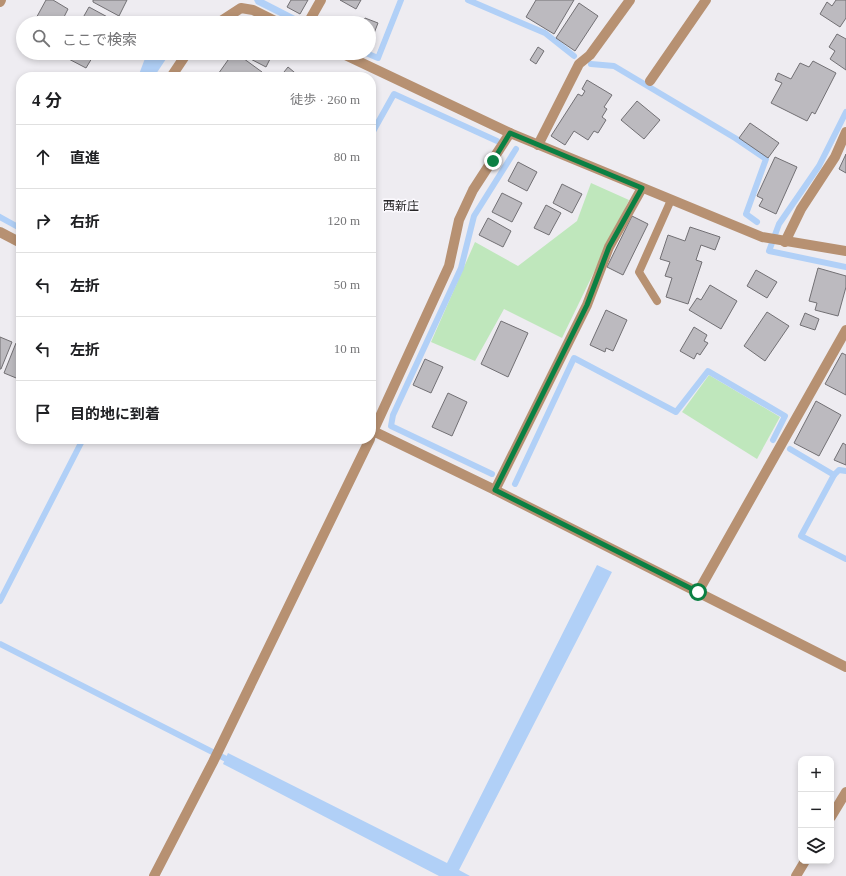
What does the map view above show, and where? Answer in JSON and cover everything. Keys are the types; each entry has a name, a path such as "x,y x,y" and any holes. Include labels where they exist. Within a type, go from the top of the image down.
{"street":[{"path":"312,16 321,0"},
{"path":"538,145 579,64 590,56 630,0"},
{"path":"650,81 706,0"},
{"path":"227,16 242,4 265,16"},
{"path":"175,72 183,60"},
{"path":"356,60 510,133 762,237 846,251"},
{"path":"785,242 801,209 835,157 846,132"},
{"path":"376,423 449,266 458,220 473,190 510,133"},
{"path":"495,490 587,305 609,247 642,188"},
{"path":"0,232 16,240"},
{"path":"698,592 843,344 846,330"},
{"path":"376,436 495,490 846,667"},
{"path":"154,876 222,744 366,444"},
{"path":"834,812 846,792"},
{"path":"796,876 803,864"}],"lane":[{"path":"657,301 639,272 671,200"}],"green space":[{"path":"591,183 629,200 562,338 504,309 475,361 431,342 475,242 518,266 577,221"},
{"path":"709,375 780,417 757,459 682,412"}],"water":[{"path":"254,0 264,0 295,16 280,16 256,4"},
{"path":"144,60 165,60 157,72 140,72"},
{"path":"597,565 612,572 459,870 470,876 439,876 223,764 228,753 447,863"}],"building":[{"path":"46,0 53,0 68,9 64,16 37,16"},
{"path":"93,0 127,0 119,16 93,2"},
{"path":"291,0 308,0 300,14 287,7"},
{"path":"340,0 361,0 356,9"},
{"path":"536,0 574,0 554,34 526,17"},
{"path":"836,0 846,0 846,18 840,27 820,14 827,2 832,6"},
{"path":"579,3 598,16 575,51 556,38"},
{"path":"89,7 106,16 84,16"},
{"path":"837,34 846,39 846,70 830,59 835,51 829,47"},
{"path":"538,47 544,51 536,64 530,60"},
{"path":"71,60 91,60 86,68"},
{"path":"228,60 246,60 262,72 220,72"},
{"path":"252,60 270,60 266,67"},
{"path":"813,61 836,73 815,114 812,112 807,121 771,103 782,83 775,80 778,73 791,79 800,63 809,67"},
{"path":"288,67 294,72 284,72"},
{"path":"587,80 612,95 604,107 607,109 602,117 606,120 598,133 594,131 588,140 574,131 565,145 551,136 578,94 582,96 585,91 582,89"},
{"path":"637,101 660,120 644,139 621,120"},
{"path":"750,123 779,143 768,158 739,138"},
{"path":"846,154 846,173 839,169"},
{"path":"775,157 797,167 776,214 759,206 763,199 757,196"},
{"path":"518,162 537,172 527,191 508,181"},
{"path":"562,184 582,194 572,213 553,203"},
{"path":"502,193 522,203 512,222 492,212"},
{"path":"546,205 561,213 549,235 534,228"},
{"path":"632,216 648,224 623,275 607,267"},
{"path":"488,218 511,231 503,247 479,235"},
{"path":"690,227 720,237 715,250 701,245 696,260 702,262 688,304 666,297 672,278 665,276 670,262 660,259 668,235 685,241"},
{"path":"818,268 846,276 846,287 838,316 815,310 817,303 809,301"},
{"path":"756,270 777,282 767,298 747,286"},
{"path":"710,285 737,301 721,329 689,310 697,298 701,300"},
{"path":"606,310 627,320 613,351 606,348 605,352 590,345"},
{"path":"767,312 789,326 765,361 744,346"},
{"path":"805,313 819,319 815,330 800,325"},
{"path":"501,321 528,333 508,377 481,364"},
{"path":"694,327 707,335 704,341 708,343 700,355 697,353 694,359 680,351"},
{"path":"0,337 12,342 1,369 0,369"},
{"path":"16,343 16,378 4,373"},
{"path":"842,353 846,355 846,395 825,384"},
{"path":"425,359 443,367 431,393 413,385"},
{"path":"448,393 467,402 452,436 432,427"},
{"path":"816,401 841,415 819,456 794,443"},
{"path":"843,443 846,445 846,465 834,460"}],"waterway":[{"path":"376,57 378,58 401,0"},
{"path":"468,0 545,33 574,56"},
{"path":"591,64 614,66 735,138 766,159 746,214 757,222"},
{"path":"376,126 394,94 497,141"},
{"path":"846,112 819,166 779,224 769,251 846,267"},
{"path":"492,474 391,426 393,415 461,268 474,216 516,149"},
{"path":"0,217 16,226"},
{"path":"515,484 574,358 676,412 708,371 785,416 773,440"},
{"path":"0,601 80,444"},
{"path":"790,449 834,475 801,536 846,559"},
{"path":"834,475 839,470 846,471"},
{"path":"0,644 232,762"}],"district":[{"name":"西新庄","path":"401,206"}],"route":[{"path":"493,161 510,133 642,188 609,247 587,305 495,490 698,592"}]}
